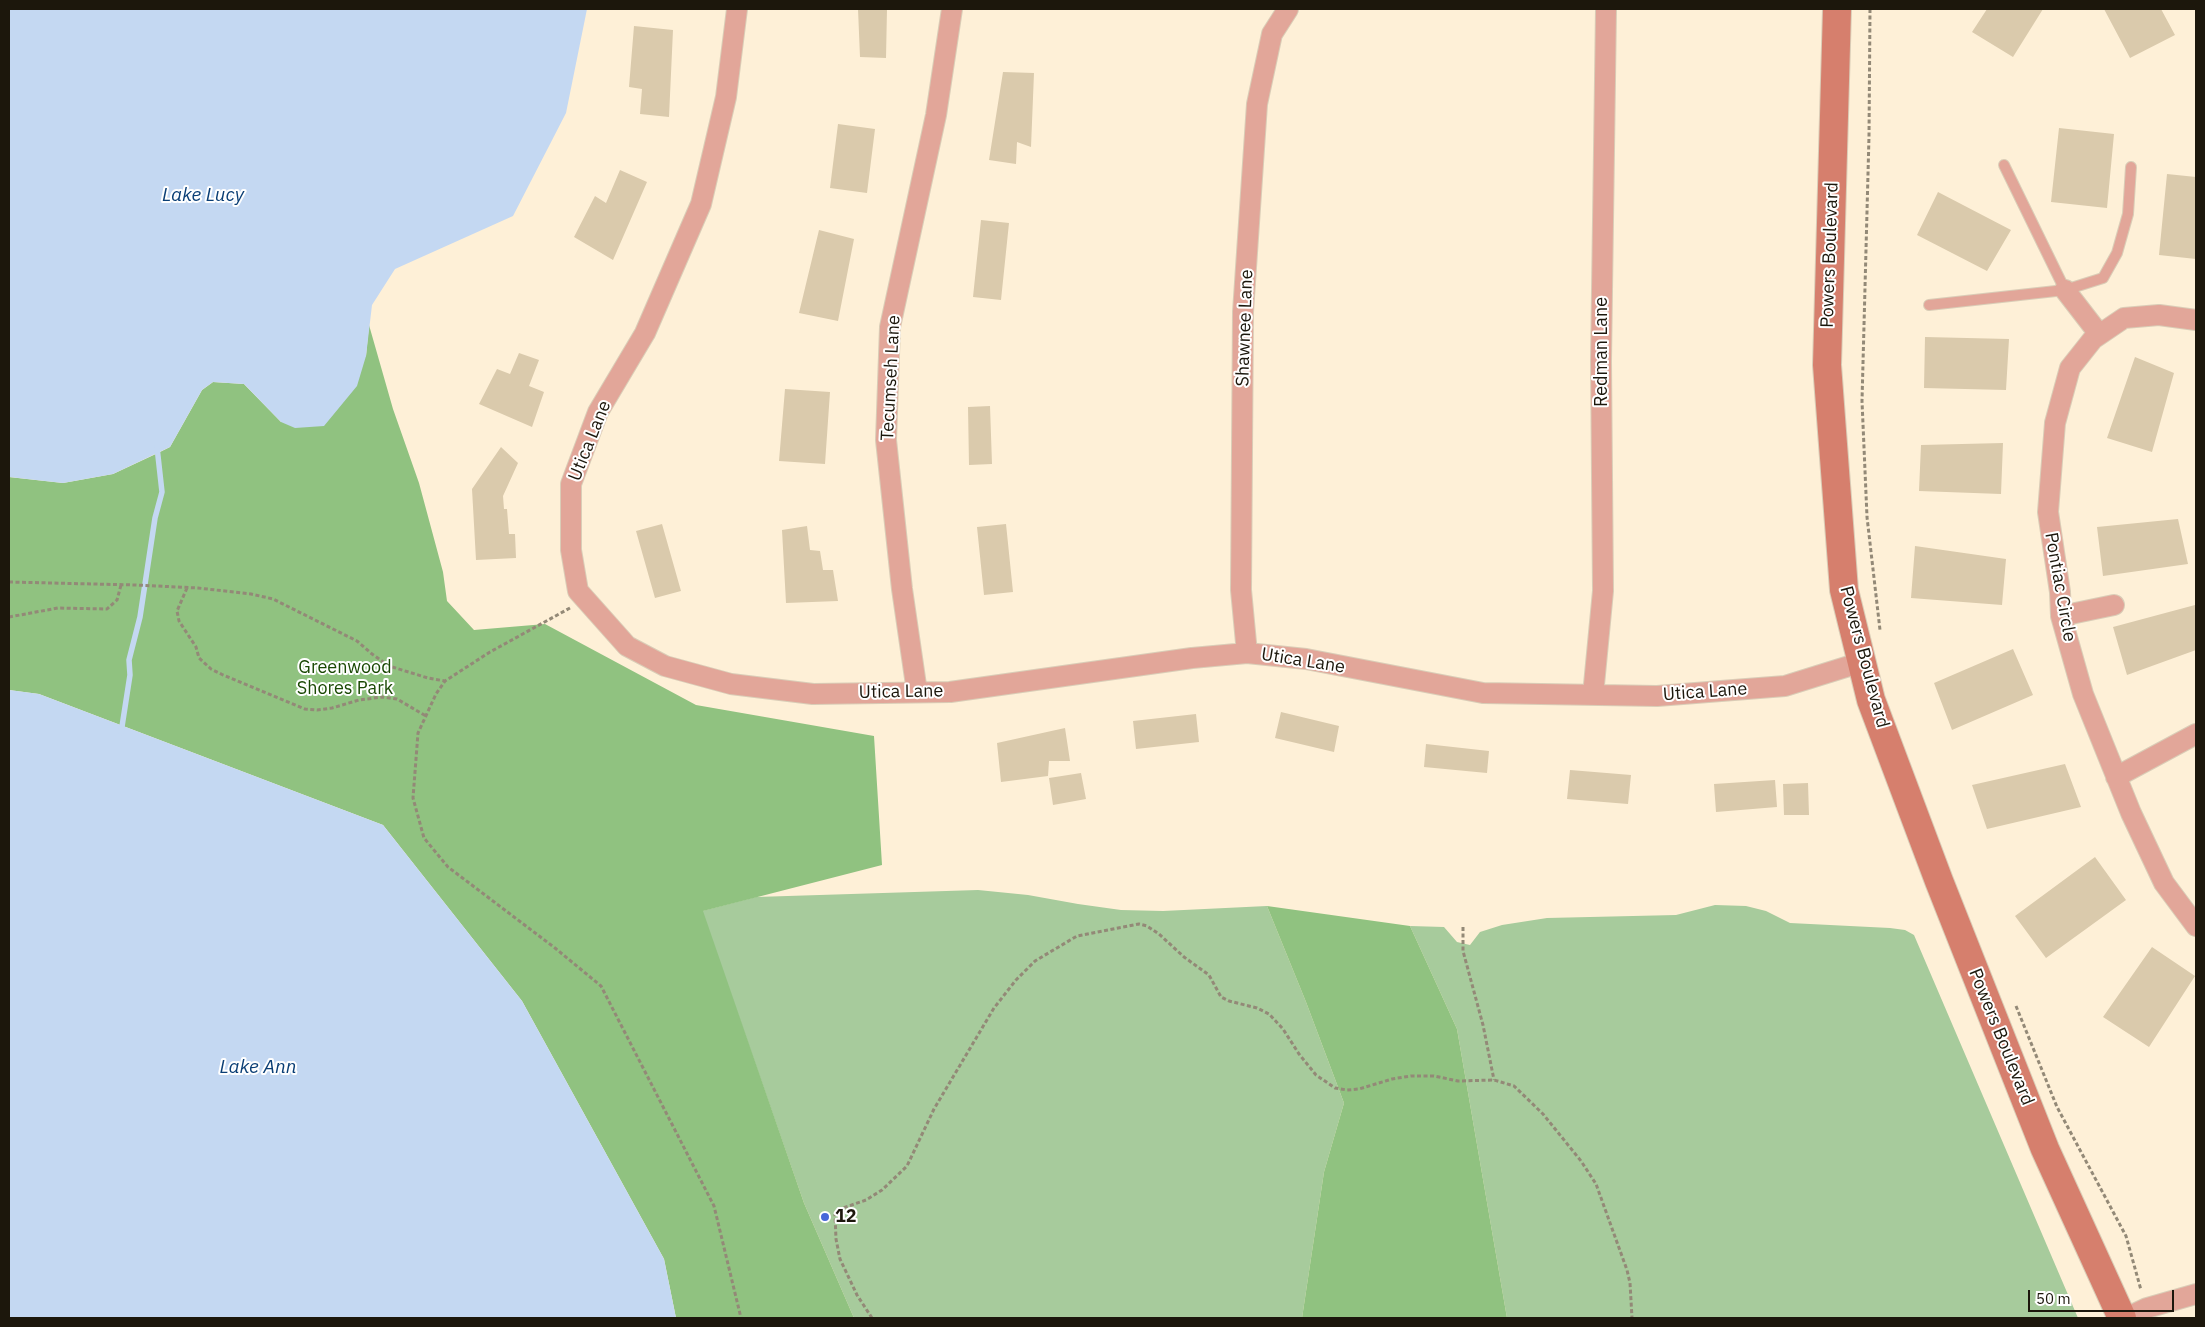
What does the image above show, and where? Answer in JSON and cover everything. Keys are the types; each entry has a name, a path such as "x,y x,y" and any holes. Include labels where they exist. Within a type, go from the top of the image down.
{"main road":[{"name":"Powers Boulevard","path":"1837,9 1827,365 1844,590 1871,700 1939,881 2041,1140 2134,1313"}],"street":[{"name":"Utica Lane","path":"737,9 726,97 701,204 645,333 598,412 570,484 571,550 578,591 627,646 665,666 731,684 813,694 950,692 1182,660 1247,653 1306,660 1483,693 1657,696 1785,686 1862,662"},
{"name":"Tecumseh Lane","path":"916,692 902,589 886,440 890,327 936,115 952,9"},
{"name":"Shawnee Lane","path":"1247,653 1241,590 1243,312 1258,104 1272,34 1288,9"},
{"name":"Redman Lane","path":"1593,694 1603,591 1601,361 1606,9"},
{"path":"2065,290 2100,334"},
{"name":"Pontiac Circle","path":"2196,320 2159,315 2124,318 2093,339 2070,368 2055,423 2048,512 2060,592 2061,616 2083,694 2116,777 2164,883 2196,926"},
{"path":"2061,616 2114,605"},
{"path":"2116,777 2196,734"},
{"path":"2126,1318 2134,1313 2196,1294"}],"lane":[{"path":"2004,165 2065,290"},
{"path":"1928,305 2065,290 2103,278 2117,253 2128,214 2131,167"}],"path":[{"path":"1870,9 1869,136 1862,401 1867,517 1880,634"},
{"path":"9,582 136,585 250,594 273,600 357,641 389,666 445,681"},
{"path":"9,617 58,608 107,609 117,600 121,585"},
{"path":"187,588 177,611 179,621 196,647 199,658 211,669 304,709 332,708 358,700 382,697 397,699 426,716"},
{"path":"586,600 490,652 445,681 436,694 418,733 413,798 424,838 448,867 555,948 601,986 714,1206 741,1318"},
{"path":"872,1318 857,1295 840,1259 836,1239 835,1215 840,1209 866,1200 897,1178 907,1166 934,1109 994,1008 1016,980 1035,961 1077,936 1128,924 1148,926 1209,975 1221,997 1229,1001 1258,1008 1269,1014 1283,1029 1299,1054 1316,1075 1335,1088 1346,1090 1359,1089 1392,1079 1411,1076 1434,1076 1458,1081 1494,1080 1514,1086 1527,1096 1596,1184 1627,1270 1630,1283 1632,1318"},
{"path":"1464,927 1463,950 1489,1050 1494,1080"},
{"path":"2013,1000 2057,1107 2126,1236 2134,1313"}],"green space":[{"name":"Greenwood Shores Park","path":"369,325 393,409 419,483 443,572 447,601 474,630 545,624 696,705 874,736 882,865 703,911 804,1203 854,1318 676,1318 664,1259 522,1001 383,825 39,694 9,690 9,477 63,483 113,474 170,447 202,390 213,382 244,384 281,422 366,356"},
{"path":"978,890 1028,895 1121,910 1163,911 1267,906 1344,1103 1324,1172 1302,1318 854,1318 804,1203 702,911 756,897"},
{"path":"1715,905 1746,906 1766,911 1790,923 1890,928 1905,930 1914,935 2078,1318 1507,1318 1457,1029 1410,926 1444,927 1457,942 1470,945 1480,932 1502,925 1547,918 1676,915"},
{"path":"1267,906 1410,926 1457,1029 1507,1318 1302,1318 1324,1172 1344,1103"}],"water":[{"name":"Lake Lucy","path":"9,9 587,9 566,113 513,216 395,269 372,305 366,356 357,386 324,426 295,428 281,422 244,384 213,382 202,390 170,447 113,474 63,483 9,477"},
{"name":"Lake Ann","path":"9,690 39,694 383,825 522,1001 664,1259 676,1318 9,1318"}],"building":[{"path":"858,9 887,9 886,58 860,57"},
{"path":"1987,9 2043,9 2013,57 1972,32"},
{"path":"2104,9 2161,9 2175,35 2130,58"},
{"path":"634,26 673,30 669,117 640,114 642,89 629,87"},
{"path":"1003,72 1034,73 1031,147 1017,142 1016,164 989,160"},
{"path":"838,124 875,129 867,193 830,188"},
{"path":"2059,128 2114,134 2107,208 2051,202"},
{"path":"620,170 647,182 613,260 574,237 595,196 606,203"},
{"path":"2167,174 2196,177 2196,259 2159,255"},
{"path":"1938,192 2011,230 1987,271 1917,235"},
{"path":"981,220 1009,223 1001,300 973,297"},
{"path":"819,230 854,239 838,321 799,313"},
{"path":"1925,337 2009,339 2006,390 1924,388"},
{"path":"519,353 539,360 529,386 544,392 532,427 479,404 497,369 510,374"},
{"path":"2135,357 2174,373 2152,452 2107,438"},
{"path":"785,389 830,392 825,464 779,461"},
{"path":"990,406 992,464 969,465 968,407"},
{"path":"2003,443 2001,494 1919,491 1921,445"},
{"path":"501,447 518,463 503,496 504,509 507,509 509,534 515,534 516,558 476,560 472,489"},
{"path":"2178,519 2188,564 2103,576 2097,527"},
{"path":"662,524 681,591 655,598 636,531"},
{"path":"1006,524 1013,592 984,595 977,527"},
{"path":"807,526 810,550 820,551 823,570 833,570 838,601 786,603 782,530"},
{"path":"1915,546 2006,559 2002,605 1911,598"},
{"path":"2195,605 2196,650 2127,675 2113,627"},
{"path":"2013,649 2033,695 1952,730 1934,683"},
{"path":"1281,712 1339,726 1334,752 1275,738"},
{"path":"1196,714 1199,742 1136,749 1133,721"},
{"path":"1065,728 1070,761 1049,761 1048,776 1001,782 997,743"},
{"path":"1426,744 1489,751 1487,773 1424,767"},
{"path":"2065,764 2081,807 1987,829 1972,785"},
{"path":"1570,770 1631,775 1628,804 1567,799"},
{"path":"1081,773 1086,799 1053,805 1049,778"},
{"path":"1775,780 1777,807 1716,812 1714,784"},
{"path":"1808,783 1809,815 1784,815 1783,784"},
{"path":"2095,857 2126,900 2046,958 2015,916"},
{"path":"2152,947 2195,976 2149,1047 2103,1017"}],"waterway":[{"path":"121,733 130,675 129,660 140,617 155,518 162,492 157,447"}],"place":[{"name":"12","path":"825,1217"}]}
